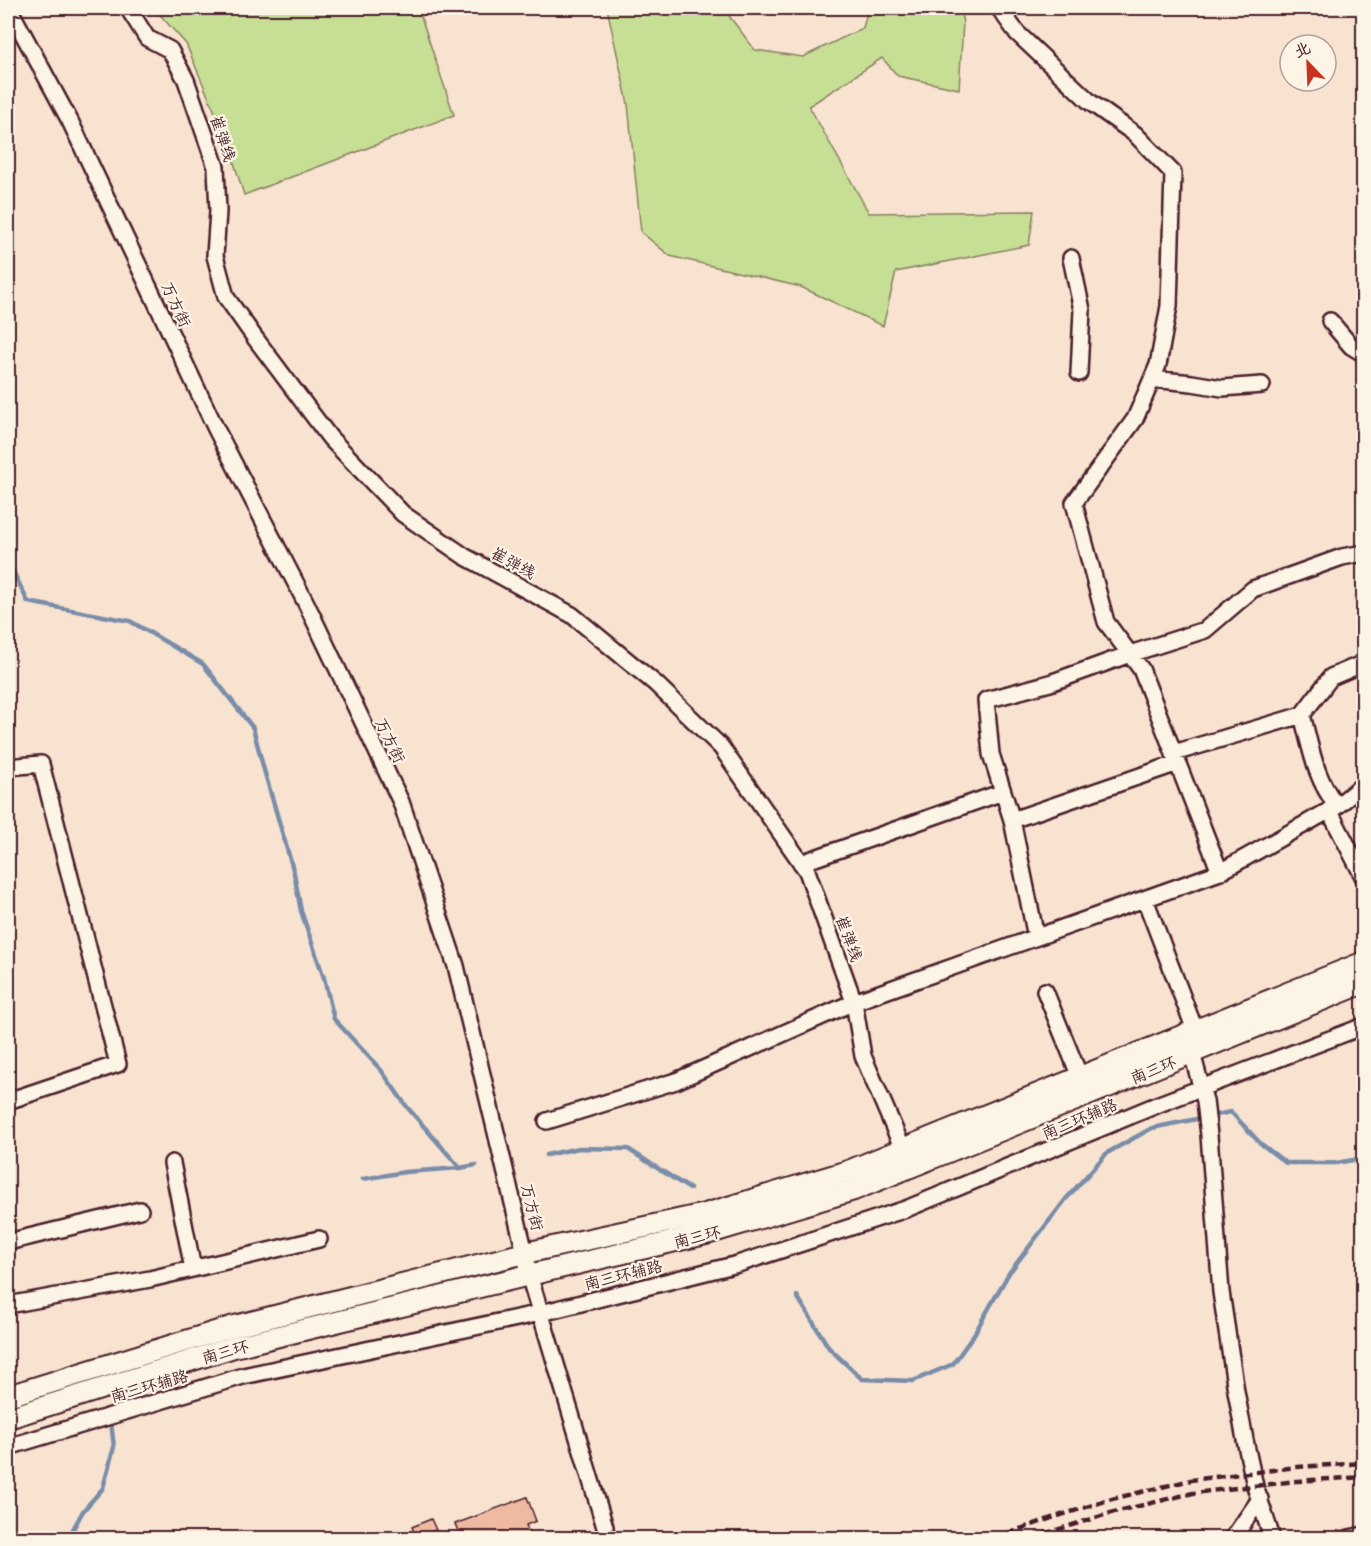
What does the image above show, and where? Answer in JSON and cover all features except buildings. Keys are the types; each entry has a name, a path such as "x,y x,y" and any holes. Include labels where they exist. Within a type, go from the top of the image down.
{"main road":[{"name":"南三环","path":"8,1396 231,1327 525,1253 705,1214 848,1171 1364,962"},
{"name":"南三环","path":"8,1418 234,1347 710,1233 854,1190 1364,983"}],"street":[{"name":"万方街","path":"9,8 70,121 216,429 306,603 401,802 456,966 529,1275 606,1527 606,1539"},
{"name":"崔弹线","path":"128,8 147,38 170,50 186,80 216,167 218,211 216,256 226,297 330,438 403,514 464,556 572,615 656,684 721,747 807,871 854,1002 863,1056 903,1149"},
{"path":"999,8 1017,33 1090,102 1135,134 1173,172 1169,306 1158,365 1135,418 1074,503 1106,622 1141,669 1220,873"},
{"path":"1071,258 1082,310 1079,373"},
{"path":"1330,321 1351,346 1364,354"},
{"path":"1152,379 1222,388 1262,385"},
{"path":"1036,938 1012,820 991,754 986,700 1050,683 1204,630 1253,589 1342,557 1364,553"},
{"path":"1012,820 1176,758 1302,715 1331,677 1364,663"},
{"path":"1302,715 1316,768 1364,878"},
{"path":"8,766 41,764 118,1064 8,1101"},
{"path":"547,1120 676,1081 854,1002 1220,873 1333,808 1364,784"},
{"path":"801,863 1003,792"},
{"path":"1145,899 1195,1030"},
{"path":"1045,991 1080,1077"},
{"name":"南三环辅路","path":"8,1447 243,1376 541,1313 738,1264 906,1209 1203,1094 1364,1026"},
{"path":"1192,1053 1203,1094 1209,1135 1221,1292 1245,1440 1272,1539"},
{"path":"172,1163 193,1269"},
{"path":"8,1242 140,1210"},
{"path":"8,1305 150,1279 320,1239"},
{"path":"1233,1539 1260,1499"},
{"path":"1349,1539 1364,1535"}],"green space":[{"path":"154,8 418,8 454,115 244,195 228,143 186,44"},
{"path":"607,8 723,8 755,50 803,57 863,28 868,8 960,8 963,23 959,89 898,76 882,58 809,106 869,213 1034,211 1029,245 896,272 883,326 801,287 670,256 641,232 628,104"}],"waterway":[{"path":"8,561 28,602 130,621 203,664 253,728 294,873 301,911 324,978 334,1019 381,1070 407,1107 460,1168"},
{"path":"797,1296 829,1348 862,1379 913,1381 953,1364 973,1336 1009,1273 1066,1199 1107,1153 1152,1128 1231,1112 1260,1143 1286,1163 1336,1163 1364,1158"},
{"path":"546,1155 579,1148 628,1149 690,1189"},
{"path":"363,1179 476,1165"},
{"path":"68,1538 83,1511 103,1488 114,1447 111,1422"}],"railway":[{"path":"994,1538 1112,1499 1191,1480 1297,1467 1364,1463"},
{"path":"1031,1538 1114,1512 1193,1493 1297,1481 1364,1477"}]}
